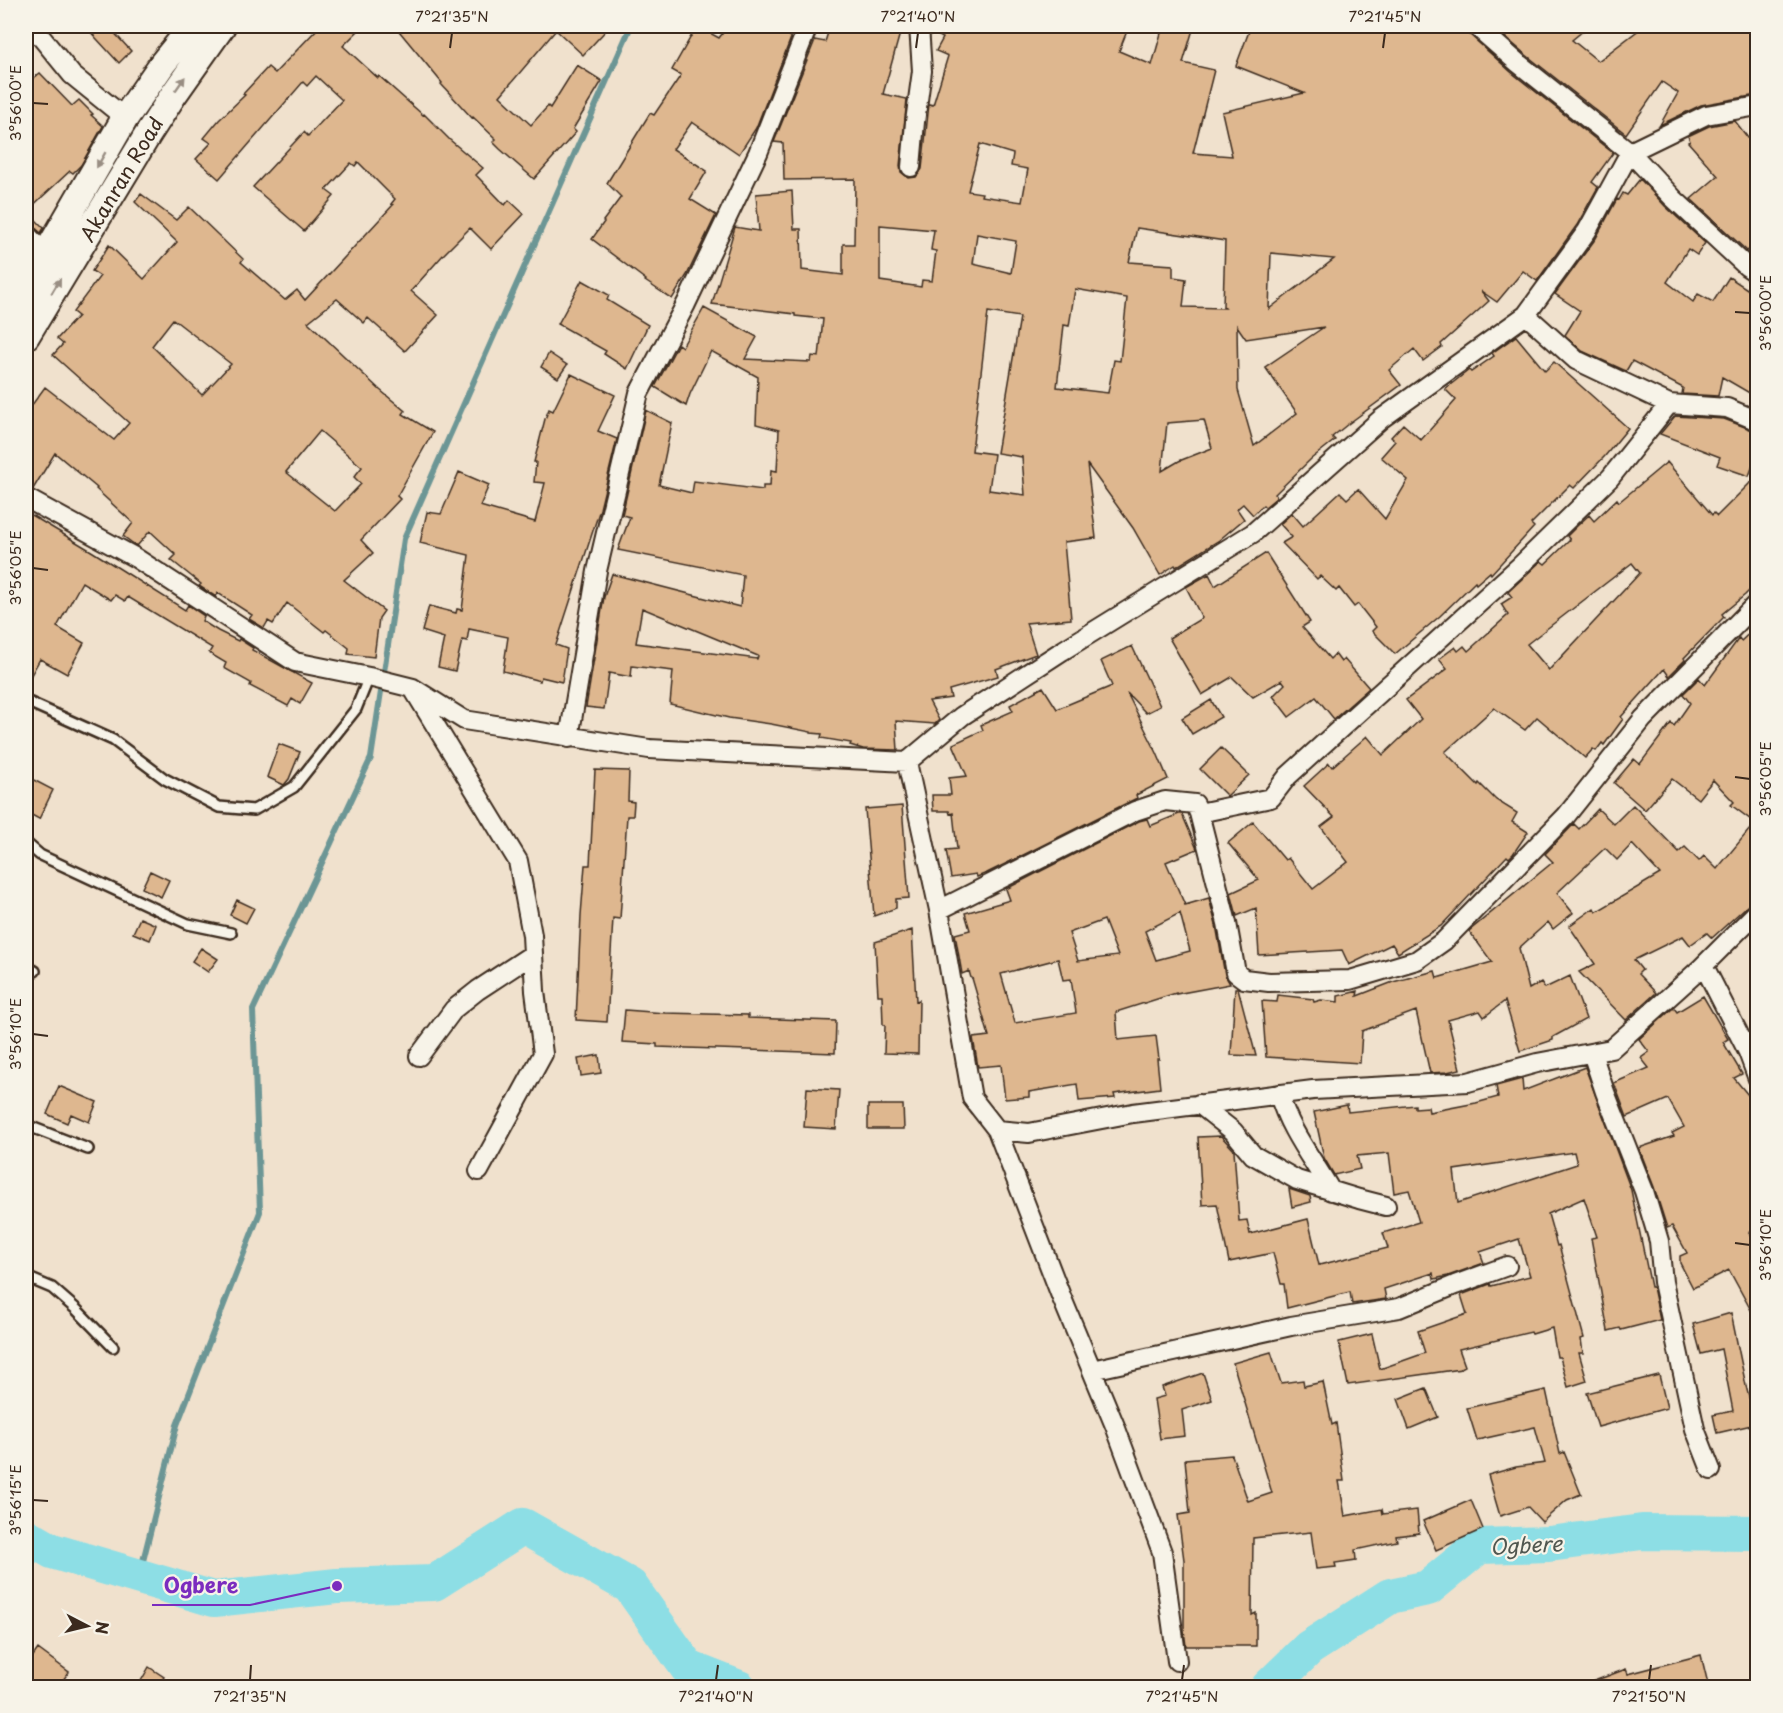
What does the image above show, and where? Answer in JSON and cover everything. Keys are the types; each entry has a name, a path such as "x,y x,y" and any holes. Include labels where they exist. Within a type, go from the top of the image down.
{"main road":[{"name":"Akanran Road","path":"26,289 125,118 163,63 193,26"},
{"name":"Akanran Road","path":"26,336 174,94 222,26"}],"street":[{"path":"32,26 72,75 125,118"},
{"path":"569,738 597,571 639,393 686,304 758,153 808,26"},
{"path":"911,168 922,71 920,26"},
{"path":"1476,26 1518,63 1630,152 1673,198 1746,266 1758,274"},
{"path":"26,498 136,558 295,662 413,688 464,720 649,749 907,762 962,716 1253,533 1381,419 1526,315 1587,231 1630,152 1706,115 1758,106"},
{"path":"26,234 46,254"},
{"path":"1526,315 1576,360 1668,404 1727,408 1758,421"},
{"path":"1198,813 1271,798 1288,776 1520,566 1610,478 1668,404"},
{"path":"939,910 1135,811 1165,801 1195,804 1227,923 1236,973 1244,979 1269,982 1350,980 1417,960 1444,941 1566,816 1643,719 1758,602"},
{"path":"413,688 518,861 532,935 535,991 543,1054 479,1171"},
{"path":"907,762 939,910 972,1098 997,1131 1115,1426 1161,1552 1177,1661"},
{"path":"997,1131 1029,1133 1133,1113 1313,1090 1468,1082 1537,1063 1611,1049 1664,1004 1758,911"},
{"path":"419,1056 454,1009 478,990 533,954"},
{"path":"1704,966 1748,1052 1758,1079"},
{"path":"1592,1053 1644,1191 1659,1241 1663,1282 1695,1429 1711,1470"},
{"path":"1279,1094 1293,1130 1330,1191"},
{"path":"1199,1104 1233,1131 1253,1155 1297,1180 1386,1206"},
{"path":"1092,1370 1291,1326 1399,1308 1507,1266"}],"lane":[{"path":"26,702 113,740 165,779 219,807 254,810 294,787 356,710 369,677"},
{"path":"26,843 40,855 188,924 231,933"},
{"path":"26,967 35,971"},
{"path":"26,1125 88,1149"},
{"path":"26,1276 52,1288 113,1347"}],"building":[{"path":"85,26 108,26 131,51 119,63"},
{"path":"320,26 363,26 343,46 378,78 379,76 424,114 483,168 476,175 505,205 509,200 524,214 491,249 470,228 411,291 438,315 405,351 368,318 364,323 337,299 308,322 405,411 403,414 433,432 397,496 400,499 361,540 373,553 344,580 384,611 379,618 374,657 348,654 349,648 287,603 273,624 268,621 264,628 249,619 252,615 218,593 216,597 199,586 201,584 171,560 176,555 150,531 137,546 123,536 133,523 97,488 55,453 33,489 26,487 26,413 45,387 114,440 129,423 53,355 63,344 57,339 78,316 73,312 100,276 92,271 109,245 144,279 177,242 135,202 141,194 176,220 189,207 243,259 241,262 285,300 297,290 305,300 393,205 391,204 395,199 358,162 355,166 351,163 326,190 334,196 304,231 253,187 304,132 308,136 342,100 316,76 307,86 303,82 219,179 196,159 211,143 204,138 219,120 245,95 243,94 268,67 275,73","holes":["173,319 231,364 202,395 152,346","320,431 362,467 354,477 361,484 335,511 286,472"]},
{"path":"395,26 610,26 583,55 556,30 500,96 531,125 548,106 550,108 577,65 602,81 573,129 576,132 534,179 493,142 496,139 472,118 441,84"},
{"path":"697,26 719,38 728,26 776,26 791,38 756,128 739,154 692,122 673,149 707,171 690,199 716,215 687,275 672,299 592,239 621,197 607,183 650,113 654,115 681,75 672,70"},
{"path":"830,26 902,26 883,94 907,99 900,166 901,172 909,178 916,177 922,169 929,104 933,105 948,56 936,51 943,38 931,32 930,26 1129,26 1119,51 1152,65 1163,26 1194,26 1183,63 1214,70 1193,153 1232,156 1222,112 1304,93 1236,66 1251,26 1461,26 1511,72 1613,153 1592,182 1598,187 1577,225 1537,281 1523,271 1497,302 1481,291 1489,301 1441,344 1442,347 1423,361 1414,349 1389,370 1401,385 1332,437 1335,440 1311,459 1265,507 1263,505 1253,515 1243,504 1237,509 1244,519 1218,541 1176,567 1175,565 1160,575 1133,528 1087,464 1096,538 1064,542 1071,619 1026,623 1036,654 996,669 998,676 949,690 951,698 929,701 939,720 935,724 896,721 898,750 863,749 850,745 851,743 821,738 822,734 729,718 670,704 673,671 632,666 631,677 609,673 604,709 586,707 604,597 612,574 740,607 743,575 618,550 630,517 622,515 646,410 672,423 659,485 692,493 694,481 763,490 763,486 770,486 771,470 777,471 779,430 756,424 758,377 711,351 686,406 655,387 678,344 682,347 704,308 757,337 745,359 811,362 812,356 819,357 823,319 712,304 735,227 759,231 756,194 792,191 794,229 801,229 802,270 843,275 843,244 854,244 855,179 784,180 783,143 774,142 815,40 825,42","holes":["980,144 1013,154 1011,166 1028,169 1022,202 981,196 982,193 968,191","880,225 934,230 931,250 936,251 932,281 922,280 921,287 880,281","1137,228 1225,241 1223,306 1225,308 1183,307 1186,279 1173,277 1173,265 1129,262","977,234 1016,241 1011,273 973,264","1271,253 1334,259 1269,309","1075,289 1127,298 1120,361 1114,360 1108,393 1057,387 1064,325 1069,326","988,312 1020,317 997,453 1022,457 1025,495 989,490 994,454 972,451","1237,326 1246,339 1324,327 1265,367 1297,413 1254,446 1238,390","1204,420 1212,448 1179,461 1162,471 1167,423","642,608 758,656 757,659 636,643"]},
{"path":"1492,26 1589,26 1572,40 1598,61 1644,26 1758,26 1758,92 1751,96 1701,105 1660,125 1678,93 1662,82 1626,134"},
{"path":"40,73 72,106 79,100 103,126 81,165 73,173 70,171 27,211 44,228 41,233 26,223 26,84"},
{"path":"1735,121 1758,151 1758,243 1747,251 1691,199 1718,176 1688,142 1690,141 1688,136 1709,126"},
{"path":"1640,179 1705,243 1697,255 1688,249 1667,282 1693,302 1698,294 1713,302 1729,277 1758,296 1758,398 1722,377 1718,396 1682,394 1683,388 1632,361 1626,371 1582,351 1565,335 1580,311 1555,294 1596,238 1617,199 1619,200 1623,193 1627,195"},
{"path":"582,280 609,295 607,300 648,325 627,369 604,354 606,351 558,324"},
{"path":"1516,336 1545,371 1554,362 1628,428 1574,488 1570,485 1531,524 1534,527 1491,574 1490,572 1476,584 1475,582 1440,616 1395,654 1372,631 1376,627 1358,604 1354,607 1339,588 1336,591 1320,576 1317,579 1282,543 1292,537 1280,524 1292,513 1303,526 1340,492 1347,499 1358,489 1385,519 1408,480 1381,457 1395,441 1391,437 1403,424 1421,440 1456,400 1445,389 1469,370 1471,372 1494,356 1492,353"},
{"path":"549,353 567,365 558,378 541,367"},
{"path":"571,374 615,395 598,431 617,439 600,509 556,645 567,649 562,682 541,677 540,681 503,671 508,637 469,629 467,641 462,640 455,671 438,667 444,638 422,631 429,606 456,613 457,609 462,610 469,555 420,543 427,512 441,514 459,472 489,485 480,506 535,522 545,483 534,482 536,462 534,462 549,409 553,411"},
{"path":"1675,416 1724,419 1758,432 1758,451 1749,476 1717,465 1720,457 1660,434"},
{"path":"1667,462 1712,515 1714,513 1717,516 1758,475 1758,582 1722,614 1724,617 1669,676 1664,669 1621,717 1623,719 1604,745 1602,743 1596,751 1593,749 1585,758 1537,717 1525,730 1494,708 1445,752 1478,785 1479,783 1496,800 1517,813 1512,822 1528,832 1513,854 1509,858 1507,856 1441,926 1398,953 1392,944 1349,965 1342,950 1259,955 1256,908 1237,916 1231,893 1259,880 1228,843 1253,822 1285,860 1288,858 1313,889 1348,862 1321,827 1334,817 1304,786 1329,763 1332,767 1367,736 1383,755 1421,719 1406,700 1447,669 1439,659 1455,647 1458,651 1464,646 1468,651 1508,615 1501,604 1512,597 1508,592 1541,561 1545,564 1570,540 1567,536 1589,515 1594,521 1617,499 1619,502","holes":["1632,563 1640,573 1549,670 1527,644"]},
{"path":"26,512 185,610 188,605 204,616 202,621 218,631 238,641 239,639 253,648 252,650 312,683 300,704 292,699 288,706 250,686 251,683 224,668 226,663 209,653 212,648 128,597 125,601 115,595 111,600 82,582 57,627 84,643 67,674 40,659 26,684"},
{"path":"1266,553 1310,622 1302,627 1330,659 1335,654 1341,662 1344,659 1369,688 1334,719 1316,697 1289,717 1273,696 1285,684 1282,680 1253,697 1232,677 1202,695 1169,638 1202,618 1186,587 1209,574 1215,586"},
{"path":"1758,625 1758,896 1712,938 1707,933 1690,945 1683,936 1634,960 1642,970 1638,974 1656,993 1626,1020 1579,972 1595,964 1569,926 1594,908 1596,912 1660,874 1632,844 1617,860 1605,848 1557,893 1573,913 1553,929 1548,922 1519,948 1529,989 1541,982 1545,988 1570,976 1586,1019 1553,1037 1553,1040 1520,1051 1505,1001 1484,1017 1480,1011 1448,1020 1460,1069 1430,1073 1416,1011 1362,1031 1360,1063 1266,1057 1262,1001 1277,1002 1278,995 1313,999 1314,1002 1321,1000 1338,1002 1338,996 1358,991 1357,996 1393,982 1435,971 1437,978 1492,962 1469,931 1553,862 1545,854 1574,824 1579,829 1598,809 1614,824 1633,805 1679,852 1685,847 1699,861 1704,856 1717,869 1755,823 1731,805 1734,802 1713,780 1698,799 1672,779 1645,810 1614,783 1634,759 1640,764 1671,723 1674,726 1690,703 1683,694 1699,678 1705,685 1739,638 1741,641"},
{"path":"1132,646 1160,706 1146,713 1127,693 1168,779 1136,795 1137,798 987,873 977,877 976,874 951,878 946,850 957,849 953,813 933,811 932,795 951,795 949,778 967,776 953,744 983,730 981,725 1013,711 1010,705 1043,687 1057,709 1112,686 1101,661"},
{"path":"1211,700 1221,717 1192,734 1182,718"},
{"path":"279,744 300,752 289,779 284,785 267,777"},
{"path":"1221,748 1249,775 1227,796 1200,769"},
{"path":"595,770 629,771 628,801 634,802 633,816 627,816 620,919 613,918 607,1022 576,1020 581,915 585,865 590,865"},
{"path":"26,776 53,790 39,819 26,812"},
{"path":"902,806 909,898 896,899 896,908 874,916 865,809"},
{"path":"1182,814 1197,849 1166,862 1185,905 1209,898 1225,975 1230,984 1176,993 1116,1012 1118,1040 1156,1036 1160,1088 1114,1094 1115,1098 1079,1101 1077,1084 1029,1092 1029,1097 1005,1099 1001,1065 978,1067 973,1038 989,1036 969,971 962,974 955,934 970,930 965,913 1010,900 1006,889 1139,821 1147,819 1150,826","holes":["1180,913 1190,951 1156,960 1145,931","1104,920 1118,956 1078,961 1069,933","1058,959 1063,980 1071,979 1076,1013 1015,1023 1001,974"]},
{"path":"150,871 169,880 161,897 142,888"},
{"path":"237,900 254,908 246,923 230,915"},
{"path":"140,918 156,925 150,940 133,933"},
{"path":"912,930 916,1001 919,1000 918,1054 884,1053 885,1025 883,1025 882,995 878,995 875,942"},
{"path":"201,948 218,959 208,972 192,961"},
{"path":"1235,988 1238,988 1256,1056 1231,1055"},
{"path":"1703,996 1728,1039 1723,1042 1742,1074 1734,1078 1758,1107 1758,1226 1749,1232 1758,1247 1758,1323 1729,1270 1693,1288 1680,1263 1680,1256 1687,1253 1672,1226 1667,1228 1639,1148 1674,1136 1672,1133 1684,1127 1668,1099 1627,1117 1614,1083 1649,1068 1641,1058 1649,1052 1639,1039 1672,1009 1674,1008 1677,1012"},
{"path":"625,1010 836,1021 835,1053 657,1047 657,1044 622,1042"},
{"path":"599,1055 601,1073 581,1076 578,1059"},
{"path":"1585,1067 1631,1190 1660,1320 1608,1331 1591,1238 1597,1237 1584,1198 1548,1214 1557,1246 1559,1245 1584,1338 1581,1339 1583,1353 1579,1353 1587,1381 1568,1387 1560,1357 1557,1357 1552,1328 1459,1349 1465,1366 1461,1369 1348,1385 1339,1342 1372,1334 1380,1369 1425,1353 1418,1331 1467,1314 1461,1295 1490,1284 1491,1286 1530,1276 1519,1239 1480,1252 1484,1263 1448,1276 1434,1279 1433,1273 1384,1289 1386,1299 1352,1304 1350,1292 1287,1308 1284,1284 1281,1284 1273,1253 1229,1262 1217,1204 1202,1205 1198,1137 1221,1136 1234,1150 1239,1221 1247,1220 1250,1234 1308,1219 1319,1265 1388,1248 1383,1233 1419,1222 1409,1190 1394,1193 1389,1153 1357,1156 1360,1169 1334,1175 1324,1158 1314,1112 1347,1105 1348,1112 1415,1105 1415,1108 1428,1107 1429,1112 1498,1097 1496,1086 1522,1079 1523,1091","holes":["1574,1152 1577,1164 1458,1203 1454,1170"]},
{"path":"59,1086 97,1102 89,1122 71,1114 67,1123 47,1114"},
{"path":"807,1088 839,1090 836,1129 804,1127"},
{"path":"868,1105 903,1105 904,1129 868,1129"},
{"path":"1289,1189 1310,1196 1311,1202 1292,1207"},
{"path":"1731,1313 1756,1424 1717,1433 1713,1415 1733,1411 1721,1349 1701,1354 1693,1324"},
{"path":"1271,1352 1281,1383 1303,1380 1304,1386 1323,1382 1332,1425 1336,1423 1344,1481 1339,1481 1345,1516 1382,1509 1383,1514 1417,1510 1419,1533 1396,1536 1397,1541 1355,1550 1356,1560 1335,1563 1336,1567 1316,1569 1311,1532 1253,1538 1252,1615 1256,1613 1256,1646 1186,1646 1184,1560 1178,1515 1190,1513 1185,1459 1232,1455 1248,1501 1272,1493 1233,1363"},
{"path":"1203,1373 1212,1400 1182,1410 1185,1436 1160,1439 1154,1399 1165,1396 1162,1387"},
{"path":"1659,1375 1667,1408 1598,1427 1587,1393"},
{"path":"1426,1388 1438,1417 1409,1429 1398,1399"},
{"path":"1546,1390 1560,1454 1564,1452 1581,1494 1567,1500 1542,1522 1528,1507 1500,1516 1488,1475 1516,1467 1545,1463 1535,1427 1477,1440 1467,1408"},
{"path":"1471,1500 1483,1529 1436,1550 1423,1521"},
{"path":"38,1649 69,1672 57,1688 26,1688 26,1666"},
{"path":"1701,1655 1709,1688 1582,1688 1581,1686 1626,1669 1628,1674"},
{"path":"149,1667 164,1677 157,1688 137,1688"}],"waterway":[{"path":"139,1577 177,1425 260,1212 253,1010 371,758 404,539 631,26"},
{"name":"Ogbere","path":"26,1536 52,1551 214,1599 337,1586 434,1583 523,1526 630,1586 688,1668 739,1688"},
{"name":"Ogbere","path":"1268,1688 1309,1648 1390,1596 1428,1588 1479,1546 1549,1544 1642,1532 1758,1533"},
{"path":"682,1688 688,1668"}],"place":[{"name":"Ogbere","path":"337,1586"}]}
